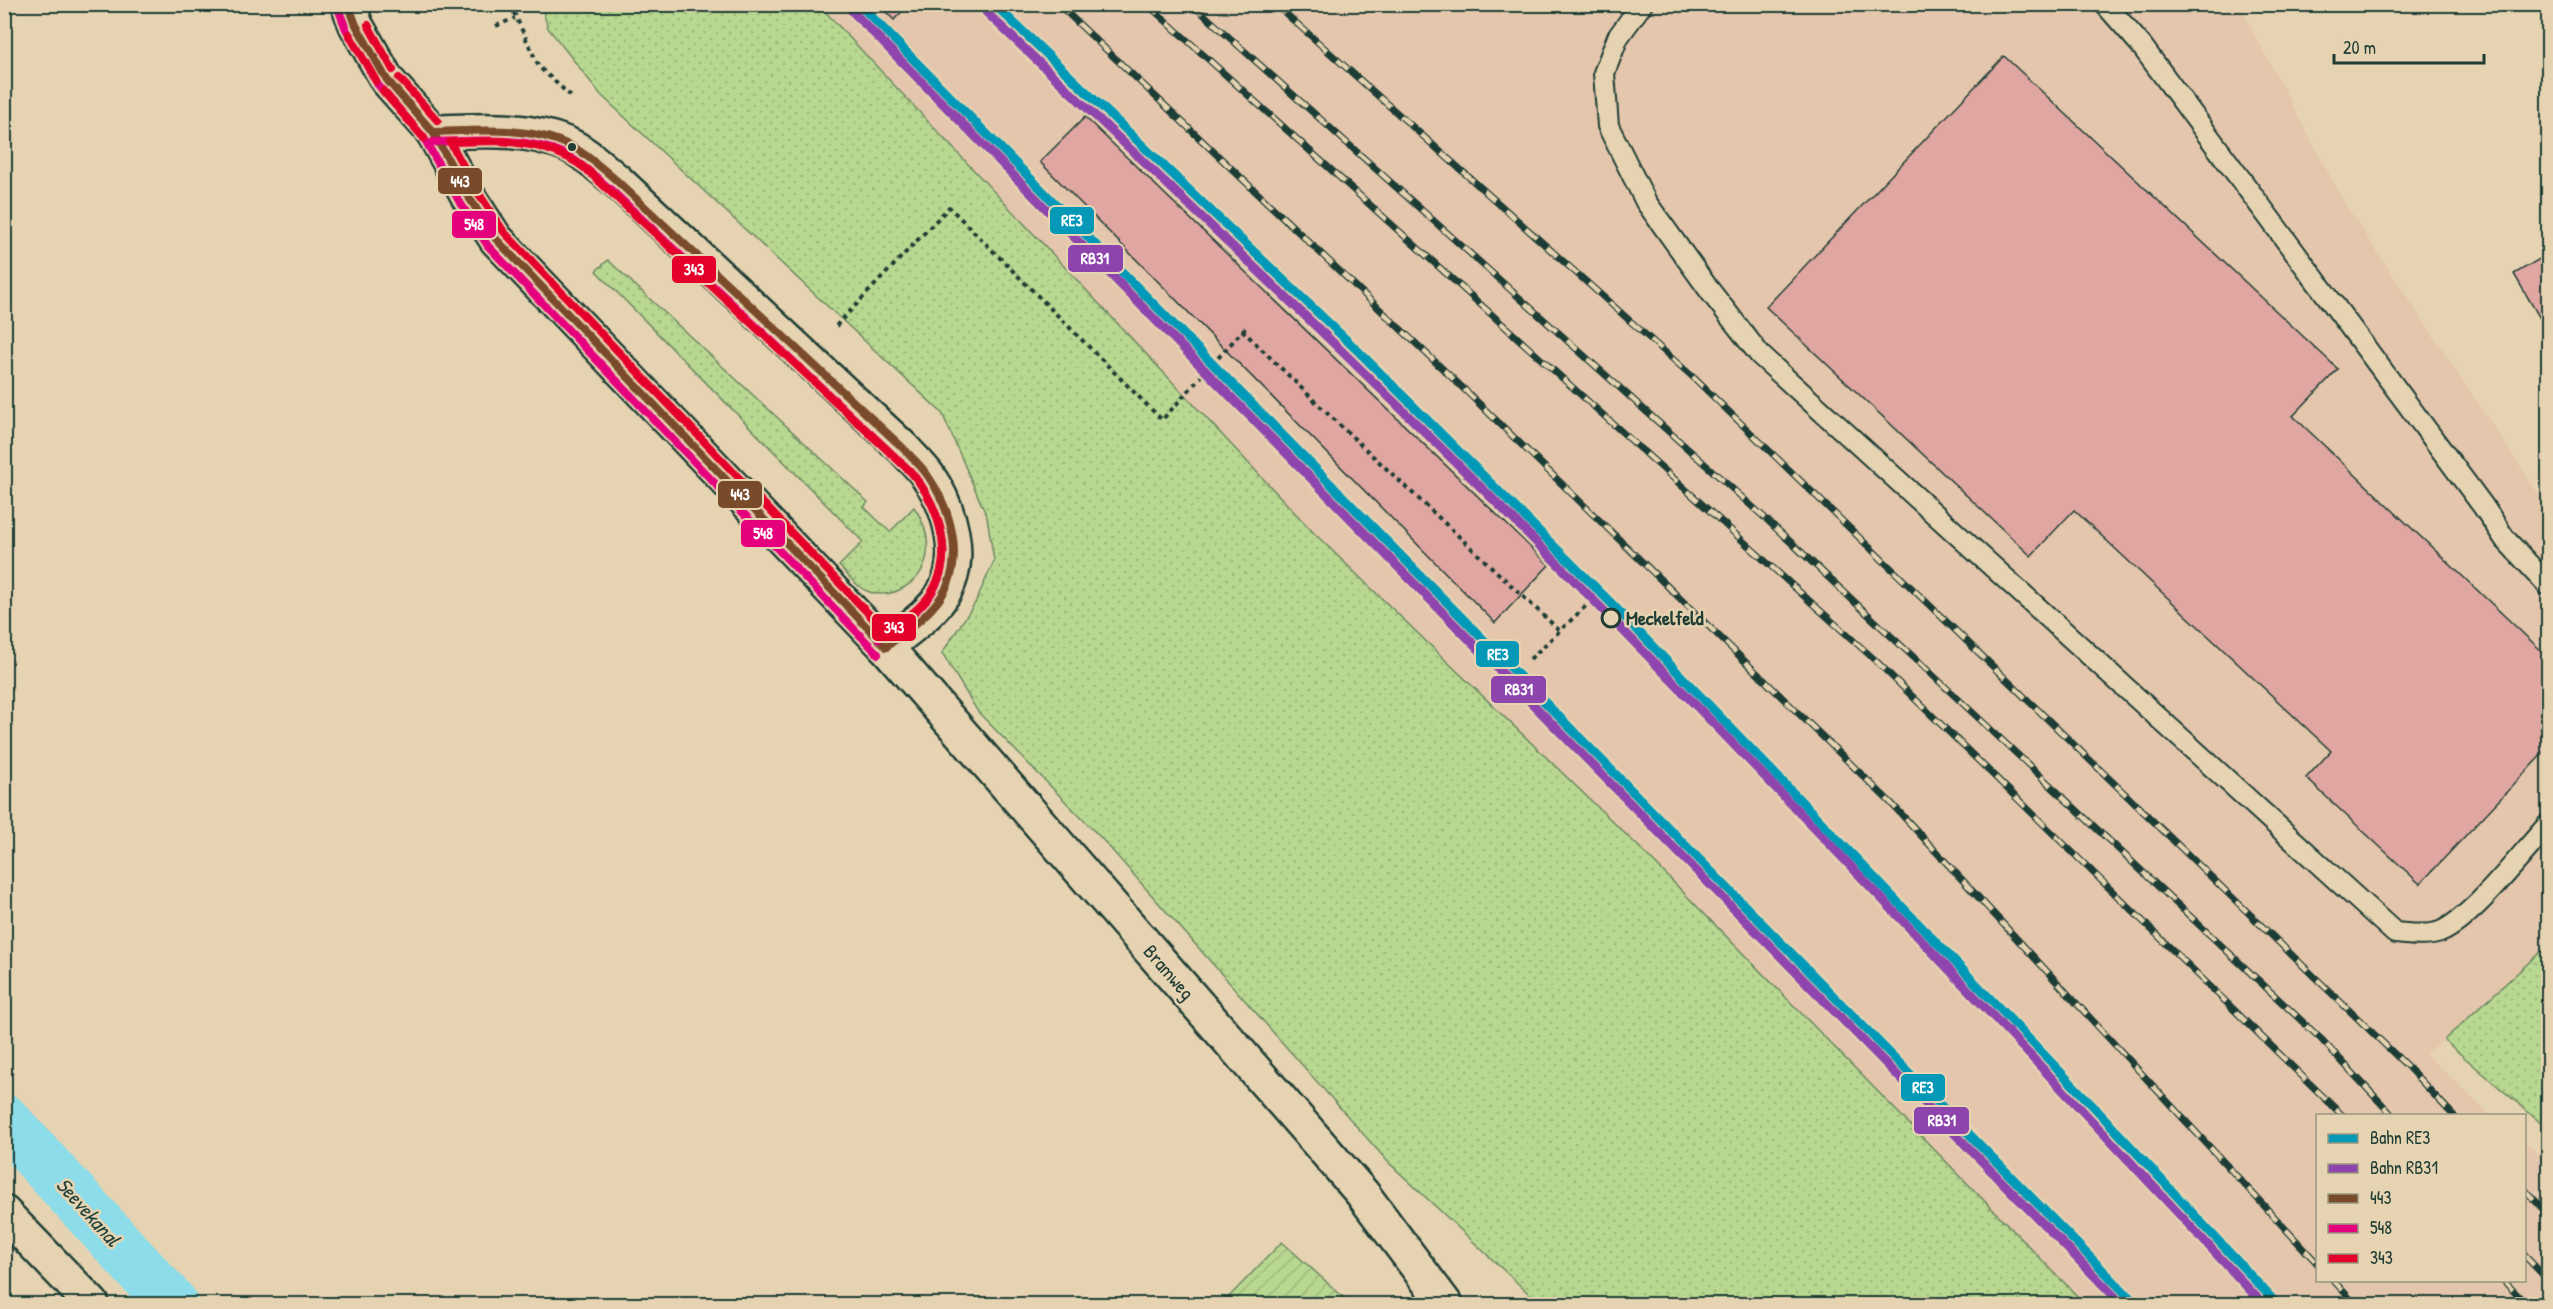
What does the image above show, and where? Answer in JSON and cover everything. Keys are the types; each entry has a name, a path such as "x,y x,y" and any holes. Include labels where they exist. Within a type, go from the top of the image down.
{"street":[{"name":"Bramweg","path":"348,4 356,25 387,80 433,132 468,196 496,238 886,647 1362,1193 1445,1305"},
{"path":"433,132 505,130 536,135 568,145 616,180 903,448 919,466 939,494 950,520 953,571 943,594 922,618 886,647"},
{"path":"4,1214 92,1305"}],"lane":[{"path":"1642,4 1618,37 1604,73 1608,126 1646,202 1753,346 2386,925 2395,933 2421,935 2439,932 2461,920 2548,825"},
{"path":"2105,4 2141,45 2505,539 2548,585"}],"path":[{"path":"510,4 539,67 591,114 568,145"},
{"path":"496,26 515,18"},
{"path":"806,358 949,207 1162,420 1244,329 1328,414 1560,631"},
{"path":"1530,659 1587,605"}],"shaded area":[{"path":"819,5 2239,5 2345,204 2548,508 2548,945 2444,1040 2425,1053 2489,1114 2316,1114 2316,1282 2526,1282 2526,1144 2548,1162 2548,1304 2085,1304 1639,847 1314,533"}],"green space":[{"path":"541,5 819,5 1314,533 1639,847 2085,1304 1540,1304 1389,1163 1102,839 978,712 942,653 975,603 994,561 987,517 942,413 601,95 548,28"},
{"path":"608,260 868,502 864,507 890,532 914,507 925,530 927,553 919,574 911,583 899,590 883,594 863,589 852,580 839,566 863,542 596,271"},
{"path":"2548,945 2548,1129 2444,1040"},
{"path":"1282,1242 1351,1304 1222,1304"}],"building":[{"path":"878,4 909,4 894,20"},
{"path":"2004,56 2338,369 2293,416 2548,657 2548,748 2420,884 2306,778 2331,751 2074,510 2031,556 1766,307"},
{"path":"1085,117 1549,565 1495,623 1040,162"},
{"path":"2548,254 2548,332 2514,274"}],"waterway":[{"name":"Seevekanal","path":"4,1120 172,1304"}],"railway":[{"path":"1058,4 1466,391 1891,803 2316,1262"},
{"path":"1147,4 1874,659 2341,1114"},
{"path":"1192,4 1765,518 2321,1039 2391,1114"},
{"path":"1275,4 1694,378 2408,1067 2452,1114"},
{"path":"2526,1191 2548,1214"},
{"path":"2526,1257 2548,1280"},
{"path":"2335,1282 2355,1304"},
{"path":"2505,1282 2526,1304"}],"rail line":[{"name":"RE3","path":"859,4 2136,1304"},
{"name":"RE3","path":"994,4 1358,351 1615,607 2093,1106 2277,1304"},
{"name":"RB31","path":"852,11 2122,1304"},
{"name":"RB31","path":"986,12 1300,311 1533,539 1856,872 2263,1304"}],"transit line":[{"name":"443","path":"348,4 356,25 387,80 433,132 468,196 496,239 886,647"},
{"name":"548","path":"338,8 346,29 378,85 424,138 459,201 488,246 878,654"},
{"name":"343","path":"368,25 393,70"},
{"name":"343","path":"349,34 376,81"},
{"name":"343","path":"399,78 438,121"},
{"name":"343","path":"383,91 424,138"},
{"name":"443","path":"433,132 486,130 521,132 555,139 583,153 616,180 922,468 937,490 949,521 954,554 952,571 947,586 932,608 914,626 886,647"},
{"name":"548","path":"433,142 484,140 519,142 553,149 574,160 609,188 911,472 929,498 940,528 943,544 940,575 934,589 923,604 879,639"},
{"name":"343","path":"500,141 556,152 586,169 911,472 929,498 943,543 940,574 930,595 913,613 887,633 504,232 477,191 450,142 500,141"}],"place":[{"name":"Meckelfeld","path":"1611,618"}]}
